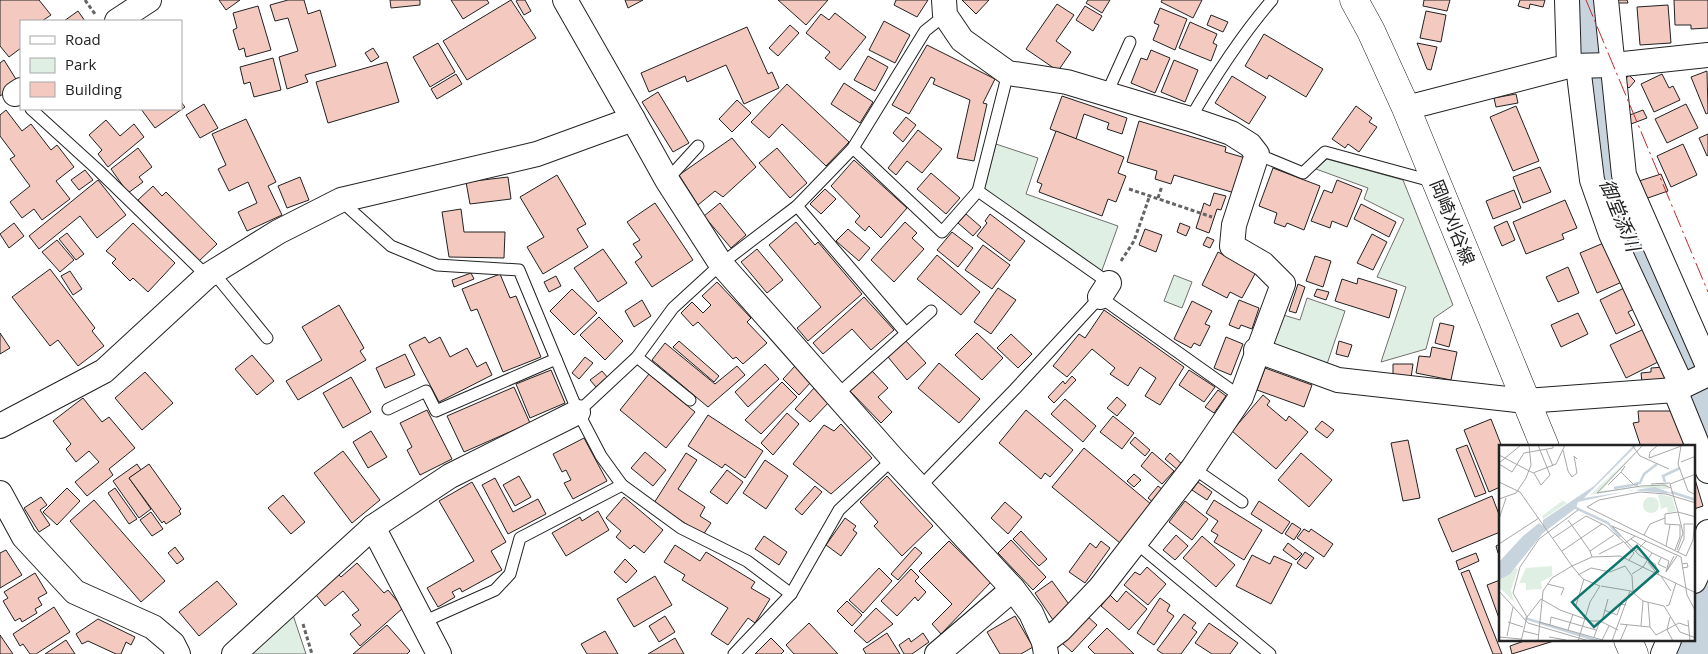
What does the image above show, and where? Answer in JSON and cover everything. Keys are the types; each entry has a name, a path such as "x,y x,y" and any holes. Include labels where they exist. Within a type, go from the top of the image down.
{"main road":[{"name":"岡崎刈谷線","path":"1354,0 1371,31 1406,108 1545,445"},
{"path":"1629,642 1634,654"}],"street":[{"path":"119,20 149,0"},
{"path":"565,0 667,180 721,264 893,459 1013,589 1031,614 1045,648 1100,588 1193,468 1241,397 1256,350 1283,284 1263,264 1232,246 1234,225 1257,154 1250,145 1231,133 1107,93 1067,82 1008,73 962,40 944,8"},
{"path":"1567,0 1574,66 1592,180 1611,234 1679,388 1708,471"},
{"path":"1606,0 1624,175 1708,366"},
{"path":"1406,108 1574,66 1614,65 1708,55"},
{"path":"0,426 104,371 210,274 278,232 341,200 537,154 633,119"},
{"path":"1256,350 1338,380 1526,401 1679,388 1708,374"},
{"path":"234,654 373,526 450,476 578,412"},
{"path":"0,493 24,537 75,592 153,627 169,651"},
{"path":"373,526 439,654"},
{"path":"1696,577 1700,568 1708,532"},
{"path":"937,654 1013,589"},
{"path":"1663,654 1668,642"}],"lane":[{"path":"1190,119 1227,57 1243,34 1272,0"},
{"path":"578,412 637,357 674,308 721,264 796,206 853,148 925,31 944,8"},
{"path":"1107,93 1130,42"},
{"path":"853,148 942,232 978,191 1008,73"},
{"path":"35,110 210,274 267,338"},
{"path":"667,180 698,146"},
{"path":"1257,154 1303,173 1325,152 1437,183"},
{"path":"978,191 1241,397"},
{"path":"341,200 391,246 437,265 519,270 578,412 601,456 622,485 681,528 747,561 791,594"},
{"path":"796,206 906,332"},
{"path":"920,487 1015,389 1104,290"},
{"path":"836,395 931,311"},
{"path":"637,357 690,400"},
{"path":"388,409 426,391 436,411 556,359"},
{"path":"734,654 791,594 839,510 893,459"},
{"path":"1193,468 1242,502"},
{"path":"423,622 495,590 510,574 520,538 622,485"},
{"path":"1135,542 1270,654"},
{"path":"1251,654 1260,645"}],"path":[{"path":"1158,198 1162,186"},
{"path":"1129,189 1234,225"},
{"path":"1104,290 1134,241 1150,196"}],"green space":[{"path":"996,144 1038,158 1026,194 1118,226 1101,273 984,189"},
{"path":"1327,159 1403,180 1453,305 1434,318 1426,349 1381,362 1406,287 1377,277 1404,219 1364,199 1368,188 1316,169"},
{"path":"1174,275 1192,282 1182,308 1164,301"},
{"path":"1307,298 1345,311 1326,367 1269,348 1280,314 1300,320"},
{"path":"291,609 306,654 244,654"}],"building":[{"path":"0,0 39,0 51,15 44,20 20,20 20,49 9,57 0,46"},
{"path":"219,0 240,0 226,10"},
{"path":"288,0 304,0 308,14 320,10 336,66 305,75 308,82 287,89 279,57 298,51 288,18 275,21 270,5"},
{"path":"390,0 420,0 420,5 391,8"},
{"path":"451,0 487,0 489,3 463,19"},
{"path":"511,0 536,38 467,80 443,41"},
{"path":"525,0 531,11 524,15 516,1"},
{"path":"625,0 643,0 628,8"},
{"path":"778,0 828,0 806,25"},
{"path":"896,0 928,0 917,17 894,5"},
{"path":"962,0 989,0 976,14"},
{"path":"1088,0 1110,0 1102,13 1086,3"},
{"path":"1162,0 1202,0 1193,18 1161,2"},
{"path":"1424,0 1450,0 1447,11 1423,6"},
{"path":"1520,0 1545,0 1543,7 1530,4 1529,9 1518,6"},
{"path":"1618,0 1627,0 1628,3 1618,3"},
{"path":"1674,0 1708,0 1708,28 1691,29 1691,25 1675,25"},
{"path":"1057,4 1074,15 1056,41 1071,52 1058,71 1026,49"},
{"path":"1668,5 1671,43 1640,45 1637,7"},
{"path":"258,6 271,50 246,57 244,48 239,50 233,30 237,28 233,13"},
{"path":"1085,6 1102,16 1093,31 1076,20"},
{"path":"1160,8 1187,19 1175,50 1153,40 1159,25 1154,23"},
{"path":"78,11 84,20 65,20"},
{"path":"1426,11 1446,15 1441,42 1420,38"},
{"path":"835,13 866,37 840,70 825,58 830,52 806,33 821,14 829,20"},
{"path":"1211,15 1228,22 1223,32 1207,25"},
{"path":"884,21 910,35 895,63 869,50"},
{"path":"1190,22 1217,34 1213,43 1217,45 1211,61 1179,48"},
{"path":"790,25 799,33 778,56 769,48"},
{"path":"747,27 768,74 772,72 779,88 744,104 726,65 687,82 685,76 649,92 641,73"},
{"path":"1264,34 1323,69 1306,97 1269,75 1267,79 1245,66"},
{"path":"438,43 455,72 430,87 413,57"},
{"path":"1417,43 1437,47 1431,70 1427,69"},
{"path":"927,45 995,79 983,103 987,104 974,161 957,158 970,100 933,84 935,79 931,77 909,114 892,105"},
{"path":"373,48 379,57 371,62 365,53"},
{"path":"1151,50 1170,58 1155,93 1131,83 1141,58 1147,60"},
{"path":"868,56 888,67 875,91 854,80"},
{"path":"273,58 281,90 254,97 250,82 244,84 240,67"},
{"path":"4,60 19,84 0,96 0,63"},
{"path":"1174,60 1198,70 1185,102 1161,92"},
{"path":"387,62 399,102 328,123 316,82"},
{"path":"1707,71 1708,113 1706,114 1691,77"},
{"path":"456,74 462,84 437,99 431,89"},
{"path":"1662,74 1669,88 1673,86 1680,100 1654,112 1641,84"},
{"path":"1629,75 1635,81 1629,88 1623,82"},
{"path":"1232,76 1266,97 1249,124 1215,103"},
{"path":"844,83 873,102 860,123 831,104"},
{"path":"787,84 849,142 826,166 782,124 769,138 751,122"},
{"path":"658,92 689,143 673,152 642,102"},
{"path":"1516,94 1518,103 1496,107 1494,98"},
{"path":"1062,96 1127,118 1122,134 1107,129 1109,123 1084,114 1076,139 1050,129"},
{"path":"737,100 751,113 732,132 719,119"},
{"path":"204,104 218,128 200,138 186,115"},
{"path":"1686,104 1698,128 1667,143 1655,119"},
{"path":"1356,106 1372,118 1369,122 1377,127 1359,152 1348,144 1345,148 1332,139"},
{"path":"1516,106 1539,161 1513,171 1490,117"},
{"path":"6,110 22,131 31,124 51,150 57,145 74,167 56,181 70,199 42,220 34,209 22,218 10,202 30,186 10,159 15,156 0,136 0,115"},
{"path":"142,110 181,110 155,128"},
{"path":"1643,110 1647,118 1631,124 1627,116"},
{"path":"906,117 916,125 903,142 893,133"},
{"path":"246,119 276,182 268,186 282,215 247,231 238,212 257,203 248,182 229,191 218,169 226,165 212,134"},
{"path":"106,120 120,136 134,124 144,137 108,167 98,154 102,150 89,135"},
{"path":"1139,121 1226,147 1225,152 1249,159 1238,194 1174,175 1171,184 1155,179 1157,171 1127,162"},
{"path":"918,130 942,149 922,173 907,161 896,175 888,168"},
{"path":"1056,131 1124,157 1118,173 1126,176 1116,202 1108,199 1102,216 1039,192 1042,184 1037,182"},
{"path":"1708,134 1708,155 1707,156 1699,138"},
{"path":"732,138 756,167 723,197 715,191 698,205 679,175"},
{"path":"1683,144 1697,175 1671,187 1657,156"},
{"path":"138,148 152,167 139,177 143,182 128,193 111,169"},
{"path":"777,148 807,183 790,198 759,163"},
{"path":"854,160 907,208 881,238 869,226 865,231 855,222 860,216 831,186"},
{"path":"1540,167 1551,192 1523,203 1513,177"},
{"path":"1273,168 1320,186 1304,230 1287,223 1285,227 1274,223 1277,213 1259,206"},
{"path":"85,170 93,180 79,190 71,180"},
{"path":"931,173 960,198 946,214 917,189"},
{"path":"1661,174 1668,191 1645,199 1639,181"},
{"path":"557,175 586,224 577,229 588,247 543,274 527,247 544,237 520,197"},
{"path":"300,177 309,200 287,208 278,186"},
{"path":"508,177 511,199 470,204 466,182"},
{"path":"98,180 126,215 97,238 80,216 39,249 29,236"},
{"path":"1337,180 1362,190 1347,227 1332,221 1330,228 1311,221 1324,190 1332,193"},
{"path":"153,186 162,196 166,192 217,244 198,262 138,200"},
{"path":"825,189 836,199 821,214 810,204"},
{"path":"1514,190 1521,208 1493,219 1486,201"},
{"path":"1214,193 1226,196 1221,210 1217,209 1209,233 1196,228 1204,203 1210,206"},
{"path":"1565,200 1577,228 1562,234 1564,239 1526,254 1513,222"},
{"path":"655,203 693,260 652,287 635,262 642,257 633,244 640,240 627,222"},
{"path":"720,203 746,235 731,248 704,216"},
{"path":"1361,204 1396,222 1389,237 1354,219"},
{"path":"461,209 464,232 505,232 504,258 449,257 442,212"},
{"path":"966,214 981,227 973,236 958,223"},
{"path":"990,214 1025,241 1010,261 977,236 987,223 985,221"},
{"path":"1507,221 1515,240 1502,246 1494,227"},
{"path":"796,222 815,245 818,242 862,294 808,341 797,328 821,307 769,245"},
{"path":"905,222 917,233 912,238 924,249 894,282 871,260"},
{"path":"14,223 24,236 9,248 0,234"},
{"path":"133,223 175,263 148,292 133,278 130,281 112,263 116,259 106,251"},
{"path":"1180,223 1190,227 1186,236 1177,232"},
{"path":"848,229 870,248 859,261 836,241"},
{"path":"1145,229 1162,235 1156,252 1139,245"},
{"path":"952,232 973,248 958,267 937,250"},
{"path":"67,233 84,254 76,260 59,239"},
{"path":"1372,234 1387,242 1373,270 1357,263"},
{"path":"1207,237 1214,240 1210,248 1203,245"},
{"path":"57,240 74,260 60,272 42,252"},
{"path":"1606,242 1622,282 1597,293 1580,253"},
{"path":"983,245 1010,265 992,289 965,270"},
{"path":"603,249 627,283 598,302 574,268"},
{"path":"757,249 783,280 767,293 741,262"},
{"path":"1218,252 1256,272 1242,298 1230,292 1227,298 1202,285"},
{"path":"937,255 980,292 961,315 917,279"},
{"path":"1315,256 1331,261 1323,287 1306,281"},
{"path":"1568,267 1579,293 1558,302 1546,277"},
{"path":"50,269 95,328 92,331 104,346 78,366 58,340 50,346 12,297"},
{"path":"70,271 82,289 73,295 61,276"},
{"path":"471,273 474,279 454,287 452,280"},
{"path":"500,274 510,298 516,296 541,357 503,372 477,309 471,311 462,289"},
{"path":"556,276 561,286 549,292 544,282"},
{"path":"1358,278 1397,290 1389,318 1335,301 1342,279 1357,284"},
{"path":"717,282 751,318 747,322 767,343 743,364 736,357 733,359 698,322 693,326 681,313 692,302 703,313 711,305 702,296"},
{"path":"1298,284 1305,287 1296,313 1289,311"},
{"path":"998,288 1016,300 991,334 974,322"},
{"path":"1624,288 1634,309 1628,312 1635,325 1616,334 1600,300"},
{"path":"572,289 597,313 574,335 550,311"},
{"path":"1317,289 1329,292 1326,300 1314,296"},
{"path":"864,297 894,330 871,350 852,329 823,354 813,343"},
{"path":"642,300 651,316 634,327 625,311"},
{"path":"1239,300 1259,308 1252,329 1241,325 1239,329 1229,325"},
{"path":"1192,301 1212,311 1205,324 1210,326 1200,346 1194,343 1191,348 1174,339"},
{"path":"339,305 364,348 360,351 366,360 298,400 286,381 322,360 302,327"},
{"path":"1104,310 1184,367 1160,405 1145,396 1156,378 1140,367 1128,386 1110,374 1115,368 1092,349 1067,377 1053,366 1079,334 1085,338"},
{"path":"1578,313 1588,334 1561,347 1551,325"},
{"path":"599,317 623,341 605,360 580,335"},
{"path":"1440,323 1454,326 1449,347 1435,343"},
{"path":"1644,329 1660,361 1626,378 1610,345"},
{"path":"0,333 10,348 0,354"},
{"path":"977,333 1003,358 982,380 955,355"},
{"path":"1011,334 1032,354 1018,368 997,348"},
{"path":"425,337 429,343 440,337 450,357 467,348 477,367 486,362 492,375 439,402 409,345"},
{"path":"1226,337 1243,344 1231,375 1214,368"},
{"path":"679,341 719,376 714,382 673,347"},
{"path":"906,341 926,363 907,380 888,357"},
{"path":"1339,341 1352,345 1348,357 1336,354"},
{"path":"665,343 715,384 737,366 745,375 708,407 652,360"},
{"path":"1432,347 1457,352 1451,380 1416,373 1419,356 1430,357"},
{"path":"405,354 415,375 385,388 376,368"},
{"path":"252,355 274,381 257,395 235,369"},
{"path":"585,357 593,363 579,379 572,373"},
{"path":"939,363 980,399 959,423 918,388"},
{"path":"765,364 779,379 748,407 735,392"},
{"path":"1393,364 1413,364 1411,378 1393,377"},
{"path":"795,366 812,381 799,395 783,379"},
{"path":"1664,367 1665,380 1642,382 1641,373 1651,372 1651,368"},
{"path":"1265,368 1312,385 1304,407 1257,390"},
{"path":"551,370 565,403 530,418 516,384"},
{"path":"1189,370 1215,387 1204,402 1179,385"},
{"path":"602,371 608,378 596,387 590,380"},
{"path":"872,371 888,388 878,397 892,412 881,423 850,391"},
{"path":"145,372 173,403 142,430 115,398"},
{"path":"649,374 695,412 666,448 620,410"},
{"path":"1072,376 1076,380 1054,403 1048,397 1063,381 1065,384"},
{"path":"351,377 371,412 343,428 323,393"},
{"path":"782,382 797,397 761,434 745,420"},
{"path":"514,387 530,423 464,452 447,416"},
{"path":"815,387 830,401 810,422 795,409"},
{"path":"1218,390 1226,396 1214,413 1205,407"},
{"path":"1263,395 1270,401 1267,405 1286,421 1289,416 1308,432 1276,469 1232,431"},
{"path":"1117,397 1126,405 1117,416 1107,408"},
{"path":"83,398 102,422 109,417 135,448 109,469 113,475 87,496 75,482 99,462 89,451 76,462 66,449 71,444 53,421"},
{"path":"1065,399 1096,426 1083,442 1051,414"},
{"path":"427,410 452,459 420,475 407,450 412,447 400,423"},
{"path":"1026,410 1073,450 1050,477 1045,473 1041,479 999,443"},
{"path":"1638,411 1676,411 1684,445 1640,445 1633,423 1639,422"},
{"path":"787,413 799,424 773,455 761,443"},
{"path":"708,415 763,451 745,478 725,464 722,468 688,446"},
{"path":"1113,416 1134,433 1122,449 1100,432"},
{"path":"1491,419 1501,445 1499,445 1499,487 1489,492 1464,430"},
{"path":"1322,421 1334,430 1327,438 1315,429"},
{"path":"841,424 872,458 831,494 793,464 824,425 834,431"},
{"path":"371,431 387,457 368,468 353,442"},
{"path":"1135,437 1150,450 1145,456 1130,443"},
{"path":"584,438 607,481 573,499 564,483 571,480 566,470 562,472 553,454"},
{"path":"1408,440 1420,498 1403,501 1391,443"},
{"path":"1467,445 1486,493 1475,497 1456,449"},
{"path":"1084,448 1152,505 1120,543 1052,487"},
{"path":"343,451 380,500 352,523 314,473"},
{"path":"645,452 666,470 653,486 631,468"},
{"path":"1152,452 1174,471 1162,484 1141,466"},
{"path":"686,453 697,460 678,489 705,507 700,516 711,523 703,535 654,503"},
{"path":"1170,453 1184,466 1179,471 1165,459"},
{"path":"1301,453 1332,480 1309,507 1278,480"},
{"path":"765,460 788,476 766,509 743,493"},
{"path":"137,464 141,470 129,478 151,509 139,518 113,481"},
{"path":"149,464 181,509 179,511 181,514 166,524 164,521 162,523 129,478"},
{"path":"727,470 743,482 727,504 710,492"},
{"path":"1134,474 1141,480 1134,487 1127,481"},
{"path":"519,476 531,497 515,506 503,485"},
{"path":"887,476 933,526 902,556 874,526 878,522 860,502"},
{"path":"495,478 513,512 538,499 546,514 508,534 482,485"},
{"path":"472,482 506,542 491,551 502,570 462,592 460,588 452,592 455,597 438,607 427,588 474,561 439,501"},
{"path":"1198,482 1212,492 1207,500 1192,490"},
{"path":"1696,483 1703,506 1696,508"},
{"path":"815,486 822,492 802,515 795,509"},
{"path":"1158,486 1163,490 1156,505 1148,498"},
{"path":"67,488 80,501 57,525 43,512"},
{"path":"115,488 137,519 129,524 108,493"},
{"path":"283,495 305,522 291,534 268,508"},
{"path":"1492,496 1499,514 1499,532 1452,552 1438,519"},
{"path":"41,497 47,505 40,510 50,525 39,532 24,508"},
{"path":"624,497 663,530 644,553 634,545 630,549 616,537 621,531 606,518"},
{"path":"94,500 165,581 141,602 70,521"},
{"path":"1214,500 1262,530 1244,560 1214,542 1218,535 1211,531 1218,521 1206,513"},
{"path":"1185,501 1208,519 1192,540 1169,522"},
{"path":"1259,501 1290,522 1282,534 1251,514"},
{"path":"1005,502 1022,517 1008,534 991,518"},
{"path":"598,511 609,530 566,556 552,533 580,517 582,521"},
{"path":"151,512 163,529 152,536 140,520"},
{"path":"845,518 856,526 853,530 857,533 841,556 826,545"},
{"path":"1292,523 1301,529 1294,540 1285,534"},
{"path":"1304,529 1309,532 1311,529 1333,544 1324,557 1297,538"},
{"path":"1021,531 1047,559 1039,566 1013,539"},
{"path":"1176,535 1188,546 1175,560 1163,550"},
{"path":"764,536 787,552 779,565 755,549"},
{"path":"1202,536 1235,565 1216,587 1183,558"},
{"path":"1011,540 1046,577 1033,590 998,553"},
{"path":"949,541 991,582 941,634 932,624 952,604 919,571"},
{"path":"1101,541 1110,548 1085,583 1069,572 1090,543 1096,548"},
{"path":"1288,543 1302,554 1296,560 1283,550"},
{"path":"1499,544 1499,553 1498,553 1496,546"},
{"path":"675,545 700,561 706,552 755,582 751,588 770,599 755,623 748,618 728,645 711,634 728,608 682,580 685,575 664,562"},
{"path":"175,547 184,559 177,564 168,553"},
{"path":"915,547 922,553 898,580 891,574"},
{"path":"6,550 22,575 0,588 0,553"},
{"path":"1305,552 1314,558 1306,569 1297,563"},
{"path":"1476,553 1479,561 1459,570 1456,561"},
{"path":"1252,555 1270,564 1274,556 1292,564 1271,604 1236,586"},
{"path":"625,559 637,571 626,583 614,572"},
{"path":"357,563 384,593 388,590 403,608 360,646 350,634 361,625 352,615 359,610 343,591 325,606 316,595 336,572 341,577"},
{"path":"1147,567 1166,584 1148,605 1124,585 1135,572 1140,575"},
{"path":"879,568 892,581 863,613 849,600"},
{"path":"911,569 919,577 915,581 926,592 918,601 915,597 897,616 881,601"},
{"path":"1469,570 1502,654 1493,654 1461,573"},
{"path":"35,573 47,593 38,598 42,605 35,609 37,613 22,622 20,618 15,621 3,601 8,598 4,592"},
{"path":"655,576 672,605 634,627 617,599"},
{"path":"1499,580 1499,618 1487,585"},
{"path":"217,581 237,604 199,636 179,612"},
{"path":"1052,581 1071,607 1053,620 1035,593"},
{"path":"1126,591 1147,609 1129,630 1101,606 1110,595 1117,602"},
{"path":"1160,598 1170,605 1167,611 1174,616 1154,645 1137,633"},
{"path":"847,601 862,615 852,626 837,611"},
{"path":"54,607 70,632 36,654 30,654 23,644 20,646 13,634"},
{"path":"876,608 893,624 867,643 854,631"},
{"path":"1184,614 1196,623 1192,628 1197,632 1181,654 1163,654 1157,650"},
{"path":"1086,615 1097,625 1072,652 1061,642"},
{"path":"665,616 675,632 659,642 649,626"},
{"path":"1015,616 1033,647 1021,654 1000,654 987,632"},
{"path":"98,619 135,637 131,645 126,642 121,654 116,654 88,641 82,644 76,634"},
{"path":"809,623 838,654 794,654 786,645"},
{"path":"1209,623 1238,643 1230,654 1212,654 1195,643"},
{"path":"387,625 410,651 407,654 353,654"},
{"path":"1107,628 1134,654 1095,654 1088,647"},
{"path":"605,631 618,654 587,654 581,644"},
{"path":"887,633 900,654 866,654 863,649"},
{"path":"923,633 929,642 912,654 904,654 899,645 909,638 911,642"},
{"path":"0,635 13,654 0,654"},
{"path":"675,638 684,654 648,654"},
{"path":"771,638 784,651 781,654 755,654"},
{"path":"66,640 75,654 45,654"},
{"path":"1521,642 1551,642 1512,654 1510,646"}],"waterway":[{"name":"御堂添川","path":"1589,0 1591,81 1602,170 1618,216 1691,370 1708,415"},
{"name":"御堂添川","path":"1692,654 1708,606"}],"power":[{"path":"1586,0 1708,292"}]}
